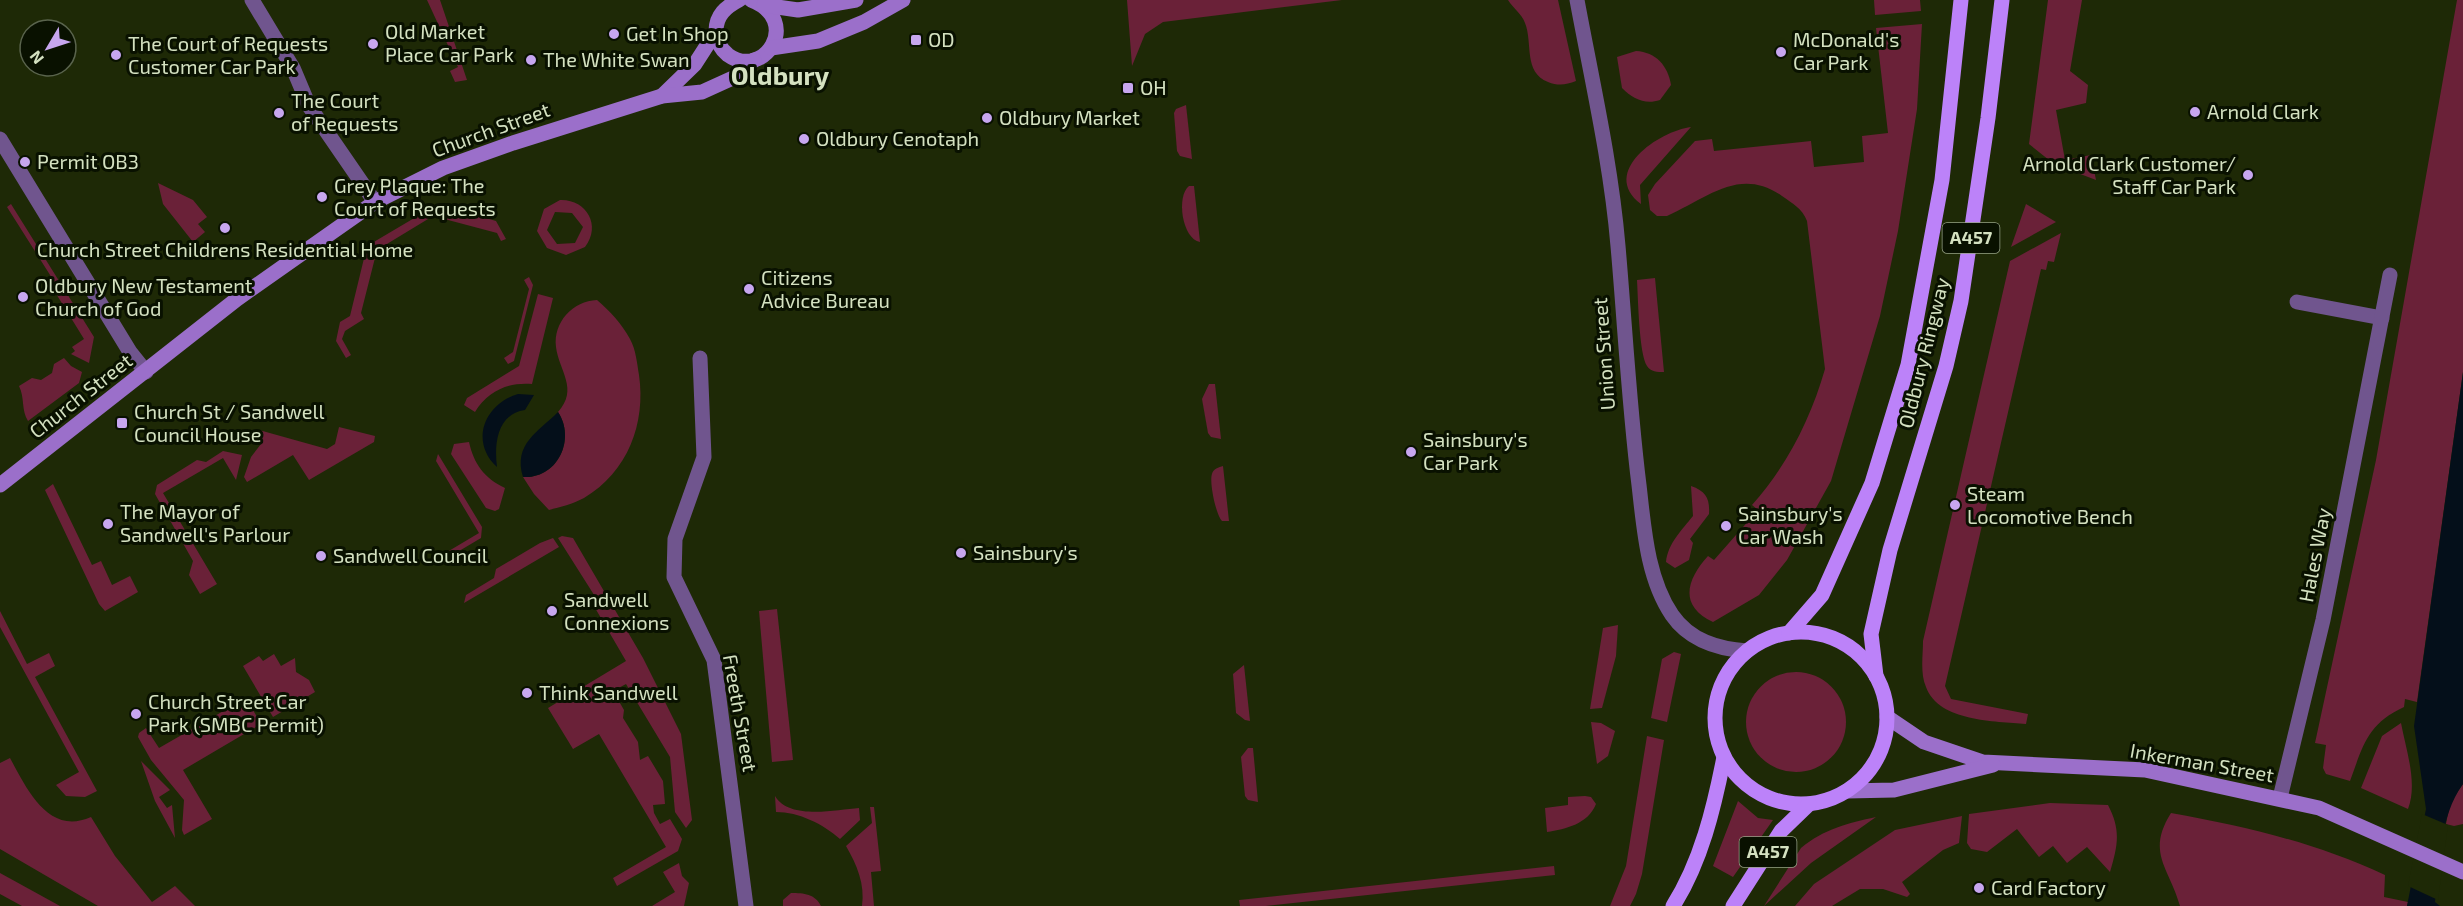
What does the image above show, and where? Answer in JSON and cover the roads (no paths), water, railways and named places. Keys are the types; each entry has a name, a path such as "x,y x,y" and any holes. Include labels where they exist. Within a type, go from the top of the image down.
{"main road":[{"name":"Church Street","path":"662,96 695,64 715,33 716,22 724,9 739,0"},
{"path":"758,2 798,10 856,0"},
{"path":"771,48 818,41 864,22 903,0"},
{"name":"Oldbury Ringway","path":"1789,633 1822,595 1872,483 1908,365 1942,180 1961,0"},
{"name":"Oldbury Ringway","path":"1876,676 1871,634 1890,550 1946,366 1961,301 1989,118 2002,0"},
{"path":"758,2 776,24 777,35 771,48"},
{"path":"715,33 717,41 726,53 744,61 754,60"},
{"name":"Church Street","path":"0,485 271,273 375,202 443,168 662,96 702,92 735,77 771,48"},
{"name":"Oldbury Ringway","path":"1789,633 1819,634 1836,639 1853,650 1876,676 1882,689 1887,717 1884,742 1877,758 1864,777 1847,791 1829,800 1809,804 1789,804 1754,791 1737,776 1724,757 1717,737 1715,707 1721,685 1733,664 1747,651 1767,639 1789,633"},
{"name":"Inkerman Street","path":"1887,717 1924,742 1983,762 2145,770 2319,808 2463,873"},
{"name":"Oldbury Ringway","path":"1673,906 1691,873 1716,796 1724,757"},
{"name":"Inkerman Street","path":"1847,791 1894,790 1998,763"},
{"name":"Oldbury Ringway","path":"1733,906 1781,831 1809,804"}],"street":[{"path":"252,0 293,68 309,106 375,202"},
{"name":"Union Street","path":"1577,0 1609,172 1618,245 1630,415 1650,562 1660,592 1673,616 1687,631 1707,644 1725,650 1747,651"},
{"path":"0,139 130,352 146,372"},
{"name":"Hales Way","path":"2280,798 2323,620 2390,275"},
{"path":"2297,302 2382,318"},
{"name":"Freeth Street","path":"700,358 704,458 675,539 675,577 714,660 746,906"}],"place":[{"name":"Get In Shop","path":"614,34"},
{"name":"OD","path":"916,40"},
{"name":"Old Market Place Car Park","path":"373,44"},
{"name":"McDonald's Car Park","path":"1781,52"},
{"name":"The Court of Requests Customer Car Park","path":"116,55"},
{"name":"The White Swan","path":"531,60"},
{"name":"OH","path":"1128,88"},
{"name":"Arnold Clark","path":"2195,112"},
{"name":"The Court of Requests","path":"279,113"},
{"name":"Oldbury Market","path":"987,118"},
{"name":"Oldbury Cenotaph","path":"804,139"},
{"name":"Permit OB3","path":"25,162"},
{"name":"Arnold Clark Customer/ Staff Car Park","path":"2248,175"},
{"name":"Grey Plaque: The Court of Requests","path":"322,197"},
{"name":"Church Street Childrens Residential Home","path":"225,228"},
{"name":"Citizens Advice Bureau","path":"749,289"},
{"name":"Oldbury New Testament Church of God","path":"23,297"},
{"name":"Church St / Sandwell Council House","path":"122,423"},
{"name":"Sainsbury's Car Park","path":"1411,452"},
{"name":"Steam Locomotive Bench","path":"1955,505"},
{"name":"The Mayor of Sandwell's Parlour","path":"108,524"},
{"name":"Sainsbury's Car Wash","path":"1726,526"},
{"name":"Sainsbury's","path":"961,553"},
{"name":"Sandwell Council","path":"321,556"},
{"name":"Sandwell Connexions","path":"552,611"},
{"name":"Think Sandwell","path":"527,693"},
{"name":"Church Street Car Park (SMBC Permit)","path":"136,714"},
{"name":"Card Factory","path":"1979,888"}],"district":[{"name":"Oldbury","path":"780,76"}]}
